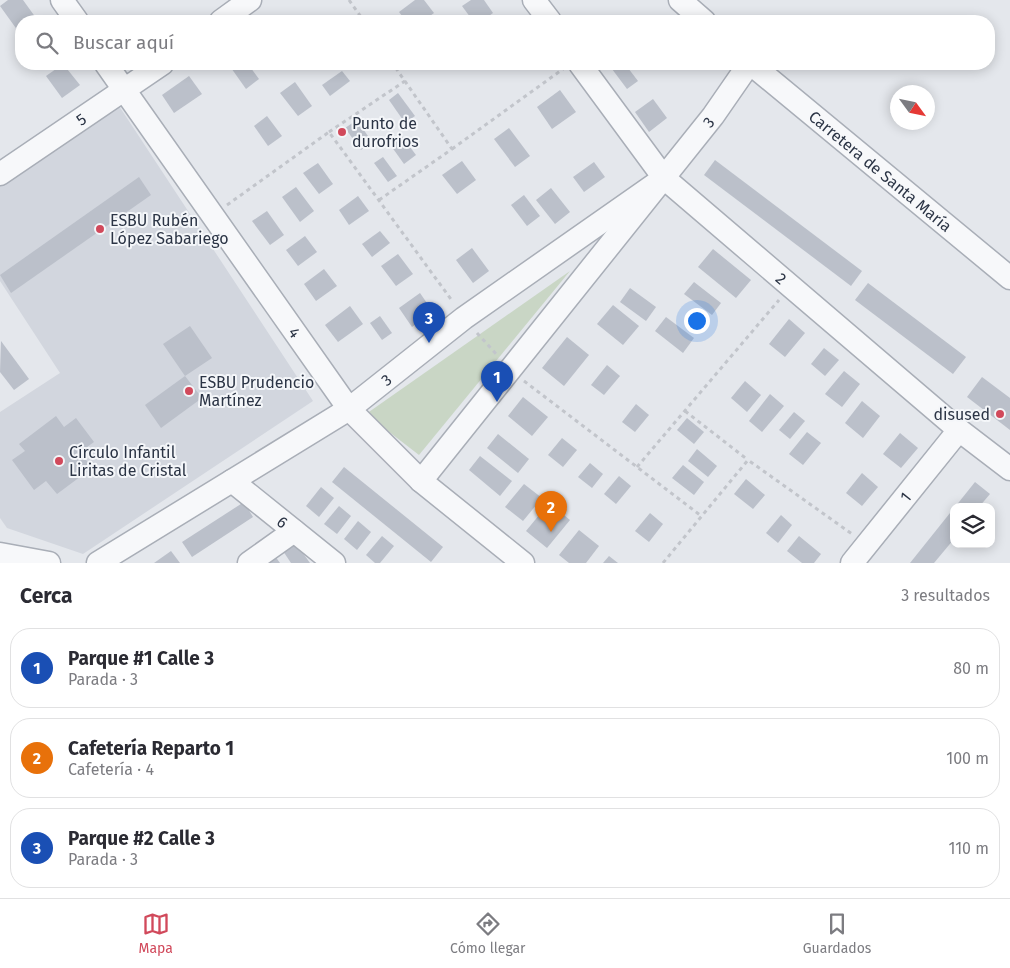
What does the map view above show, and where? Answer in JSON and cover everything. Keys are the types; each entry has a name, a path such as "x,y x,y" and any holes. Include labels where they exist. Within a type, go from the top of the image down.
{"street":[{"path":"62,0 72,15"},
{"path":"229,15 250,0"},
{"path":"534,0 545,15"},
{"path":"680,0 697,15"},
{"name":"4","path":"110,70 349,409 421,481 523,563"},
{"name":"5","path":"0,174 153,70"},
{"name":"2","path":"584,70 664,178 959,430 1010,469"},
{"name":"3","path":"421,481 713,116 746,70"},
{"name":"Carretera de Santa María","path":"757,70 1010,278"},
{"name":"3","path":"98,563 349,409 464,318 664,178"},
{"name":"1","path":"852,563 959,430"},
{"name":"6","path":"232,481 334,563"},
{"path":"249,563 294,531"},
{"path":"0,554 49,563"}],"path":[{"path":"349,0 360,15"},
{"path":"397,70 452,149"},
{"path":"379,200 562,70"},
{"path":"329,132 405,81"},
{"path":"637,467 791,286"},
{"path":"685,411 748,460 867,544"},
{"path":"663,563 748,460"}],"shaded area":[{"path":"119,106 313,401 83,554 7,528 0,518 0,412 60,373 0,281 0,185"}],"green space":[{"path":"570,271 419,455 366,414"}],"building":[{"path":"8,0 23,0 34,15 15,15 15,27 0,6"},
{"path":"415,0 424,0 434,13 431,15 401,15 399,12"},
{"path":"471,0 484,0 493,13 490,15 469,15 462,6"},
{"path":"54,70 68,70 80,85 62,98 46,76"},
{"path":"233,70 252,70 259,79 246,89"},
{"path":"613,70 630,70 638,81 627,89"},
{"path":"342,71 350,81 330,96 322,85"},
{"path":"189,76 202,94 174,113 162,95"},
{"path":"295,82 312,106 298,116 280,93"},
{"path":"560,90 576,112 552,129 537,107"},
{"path":"398,93 415,116 405,123 389,100"},
{"path":"653,99 667,118 649,132 635,112"},
{"path":"267,116 282,136 268,146 254,126"},
{"path":"357,120 372,142 361,150 345,128"},
{"path":"509,128 530,156 515,167 494,139"},
{"path":"401,135 416,155 404,164 389,143"},
{"path":"383,157 397,176 388,182 374,163"},
{"path":"715,160 862,271 851,286 704,175"},
{"path":"462,161 476,180 457,194 442,175"},
{"path":"594,162 605,177 584,192 573,177"},
{"path":"318,163 333,184 319,194 303,173"},
{"path":"139,177 151,195 11,293 0,275"},
{"path":"296,187 314,211 300,222 282,197"},
{"path":"551,188 570,212 555,224 536,200"},
{"path":"524,195 540,216 527,226 511,205"},
{"path":"358,196 369,211 349,225 339,210"},
{"path":"267,211 284,235 270,245 252,221"},
{"path":"380,231 390,243 372,257 362,244"},
{"path":"305,236 317,252 298,266 286,250"},
{"path":"472,248 489,271 473,283 456,260"},
{"path":"713,249 751,280 736,298 698,267"},
{"path":"398,254 413,274 396,286 381,266"},
{"path":"324,269 337,286 316,301 304,284"},
{"path":"694,282 721,303 712,315 684,294"},
{"path":"868,283 966,357 953,374 855,300"},
{"path":"630,288 656,307 646,321 620,302"},
{"path":"420,293 433,312 412,327 399,308"},
{"path":"613,305 639,326 623,345 597,324"},
{"path":"350,306 363,324 338,342 325,325"},
{"path":"380,316 392,333 382,340 370,323"},
{"path":"666,317 694,338 683,353 655,331"},
{"path":"789,319 805,333 785,357 769,344"},
{"path":"190,326 212,358 185,376 163,344"},
{"path":"567,337 589,355 564,386 542,368"},
{"path":"1,341 29,379 14,390 0,372"},
{"path":"824,348 839,360 825,376 811,364"},
{"path":"607,365 620,376 604,395 591,385"},
{"path":"844,371 860,384 842,407 825,394"},
{"path":"185,376 202,398 161,428 145,405"},
{"name":"disused","path":"982,377 1010,398 1010,430 967,397"},
{"path":"745,381 761,395 747,412 731,398"},
{"path":"770,394 784,406 762,432 749,421"},
{"path":"523,397 548,417 532,436 508,416"},
{"path":"862,401 880,416 863,438 845,423"},
{"path":"636,404 649,415 635,432 622,422"},
{"path":"794,412 805,421 790,439 779,430"},
{"path":"56,416 64,427 76,418 94,442 80,452 92,468 57,494 46,481 34,490 12,460 25,451 19,444"},
{"path":"687,418 704,432 694,444 677,430"},
{"path":"807,432 821,443 803,465 789,454"},
{"path":"900,433 918,448 901,468 883,454"},
{"path":"498,434 529,459 518,473 487,448"},
{"path":"562,438 577,450 563,467 548,455"},
{"path":"697,449 717,466 708,477 688,461"},
{"path":"480,456 512,481 500,496 469,470"},
{"path":"590,463 603,474 592,488 578,477"},
{"path":"683,465 704,482 694,495 672,478"},
{"path":"344,467 443,547 431,562 332,482"},
{"path":"862,473 878,487 862,506 846,493"},
{"path":"619,476 631,486 616,504 604,494"},
{"path":"746,479 765,495 753,509 734,494"},
{"path":"975,482 990,494 982,503 958,503"},
{"path":"524,484 542,498 523,521 505,507"},
{"path":"321,487 334,498 319,517 306,506"},
{"path":"244,502 253,517 192,557 182,542"},
{"path":"549,503 570,520 547,548 526,531"},
{"path":"339,506 351,516 337,534 324,524"},
{"path":"650,513 663,524 649,542 635,531"},
{"path":"950,513 950,544 934,563 910,563"},
{"path":"781,515 792,525 778,543 766,533"},
{"path":"358,521 371,532 357,550 344,539"},
{"path":"579,530 599,546 586,563 569,563 559,555"},
{"path":"382,536 394,546 380,563 375,563 366,555"},
{"path":"799,536 821,554 814,563 802,563 787,551"},
{"path":"295,542 310,563 291,563 283,551"},
{"path":"171,551 180,563 154,563"},
{"path":"275,556 280,563 265,563"},
{"path":"609,556 618,563 603,563"}],"place":[{"name":"Punto de durofrios","path":"342,132"},
{"name":"ESBU Rubén López Sabariego","path":"100,229"},
{"name":"Parque #2 Calle 3","path":"429,343"},
{"name":"ESBU Prudencio Martínez","path":"189,391"},
{"name":"Parque #1 Calle 3","path":"497,402"},
{"name":"disused","path":"1000,414"},
{"name":"Círculo Infantil Liritas de Cristal","path":"59,461"},
{"name":"Cafetería Reparto 1","path":"551,532"}]}
